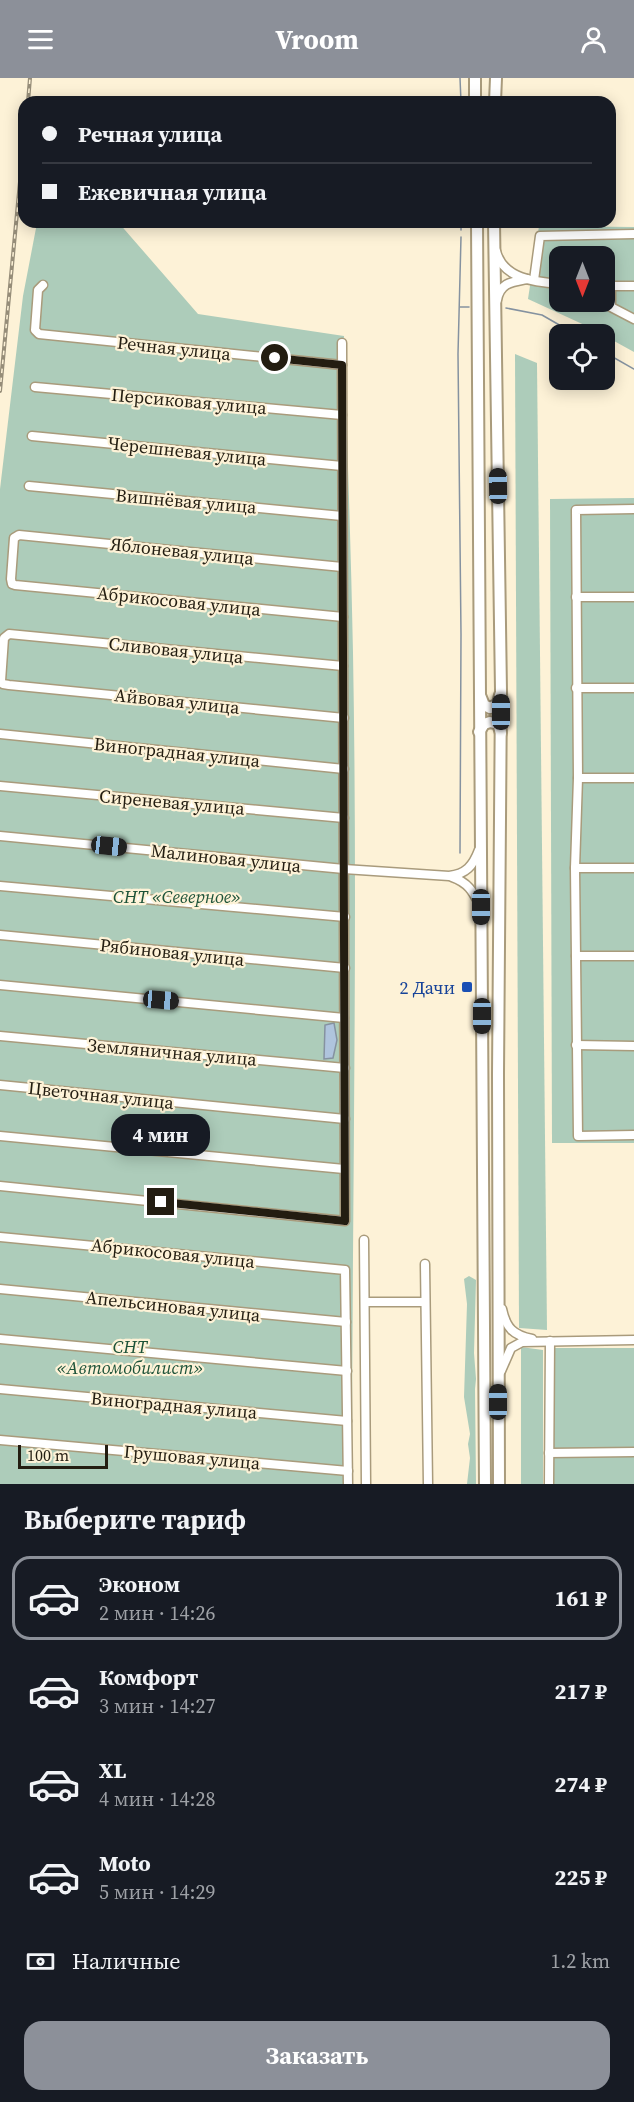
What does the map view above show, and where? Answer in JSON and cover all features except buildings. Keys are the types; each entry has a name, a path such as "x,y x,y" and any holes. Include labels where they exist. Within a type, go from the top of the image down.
{"main road":[{"path":"475,78 475,96"},
{"path":"495,96 496,78"},
{"path":"477,228 485,1484"},
{"path":"494,228 501,691 499,1484"},
{"path":"479,692 484,705 490,708 498,704 501,691"},
{"path":"479,732 484,724 490,722 498,724 501,733"}],"street":[{"path":"531,280 540,236 634,234"},
{"path":"494,241 498,259 508,272 531,280 549,282"},
{"path":"494,313 502,287 508,282 531,280"},
{"name":"Речная улица","path":"43,285 38,290 35,330 43,335 342,365"},
{"path":"615,286 634,286"},
{"path":"615,309 634,319"},
{"path":"0,1186 345,1221 342,343"},
{"name":"Персиковая улица","path":"35,387 342,415"},
{"name":"Черешневая улица","path":"32,436 342,466"},
{"name":"Вишнёвая улица","path":"29,486 342,516"},
{"path":"634,509 576,510 578,778 575,868 578,1136 634,1135"},
{"name":"Яблоневая улица","path":"15,585 12,584 11,579 14,538 17,535 342,567"},
{"name":"Абрикосовая улица","path":"15,585 343,617"},
{"path":"576,597 634,597"},
{"name":"Сливовая улица","path":"9,685 3,684 2,681 4,638 9,634 343,666"},
{"name":"Айвовая улица","path":"9,685 344,718"},
{"path":"576,688 634,688"},
{"name":"Виноградная улица","path":"0,734 344,769"},
{"path":"578,778 634,778"},
{"name":"Сиреневая улица","path":"0,786 344,818"},
{"name":"Малиновая улица","path":"0,836 344,869 449,876"},
{"path":"449,876 459,875 468,870 475,861 480,848"},
{"path":"575,868 634,868"},
{"path":"449,876 471,888 481,907"},
{"path":"0,886 345,917"},
{"name":"Рябиновая улица","path":"0,935 345,968"},
{"path":"576,956 634,956"},
{"path":"0,985 344,1017"},
{"name":"Земляничная улица","path":"0,1036 345,1068"},
{"path":"576,1045 634,1046"},
{"name":"Цветочная улица","path":"0,1086 345,1119"},
{"path":"0,1136 344,1169"},
{"name":"Абрикосовая улица","path":"0,1236 345,1270 346,1322"},
{"path":"364,1240 366,1484"},
{"path":"425,1264 428,1484"},
{"name":"Апельсиновая улица","path":"0,1289 346,1322"},
{"path":"498,1293 505,1324 510,1330 522,1337 538,1341"},
{"path":"365,1302 425,1302"},
{"path":"346,1322 348,1484"},
{"path":"0,1339 347,1371"},
{"path":"498,1382 511,1348 522,1342 634,1340"},
{"path":"549,1484 550,1341"},
{"name":"Виноградная улица","path":"0,1389 347,1420"},
{"name":"Грушовая улица","path":"0,1440 348,1471"},
{"path":"549,1453 634,1452"}],"green space":[{"path":"634,227 634,352 615,342 615,324 582,324 556,312 615,312 615,246 549,246 549,309 528,299 539,228"},
{"name":"СНТ «Северное»","path":"36,228 123,228 198,314 344,336 354,757 352,1484 0,1484 0,489 23,296"},
{"path":"515,354 537,363 547,1330 519,1328"},
{"path":"634,498 634,1143 552,1143 550,499"},
{"path":"469,1276 476,1280 474,1353 476,1484 467,1484 470,1434 464,1397 467,1304 464,1279"},
{"path":"521,1347 543,1350 543,1484 521,1484"},
{"path":"545,1348 634,1348 634,1484 545,1484"}],"water":[{"path":"334,1023 337,1040 333,1058 324,1059 325,1025"}],"waterway":[{"path":"460,78 461,96"},
{"path":"460,853 461,634 458,354 461,237"},
{"path":"460,307 469,307"},
{"path":"506,308 542,315 558,324"},
{"path":"615,358 634,369"}],"railway":[{"path":"28,96 30,78"},
{"path":"0,391 18,203"}],"place":[{"name":"2 Дачи","path":"467,987"}],"route":[{"path":"161,1202 345,1221 342,365 275,358"}],"park label":[{"name":"СНТ «Автомобилист»","path":"130,1356"}]}
